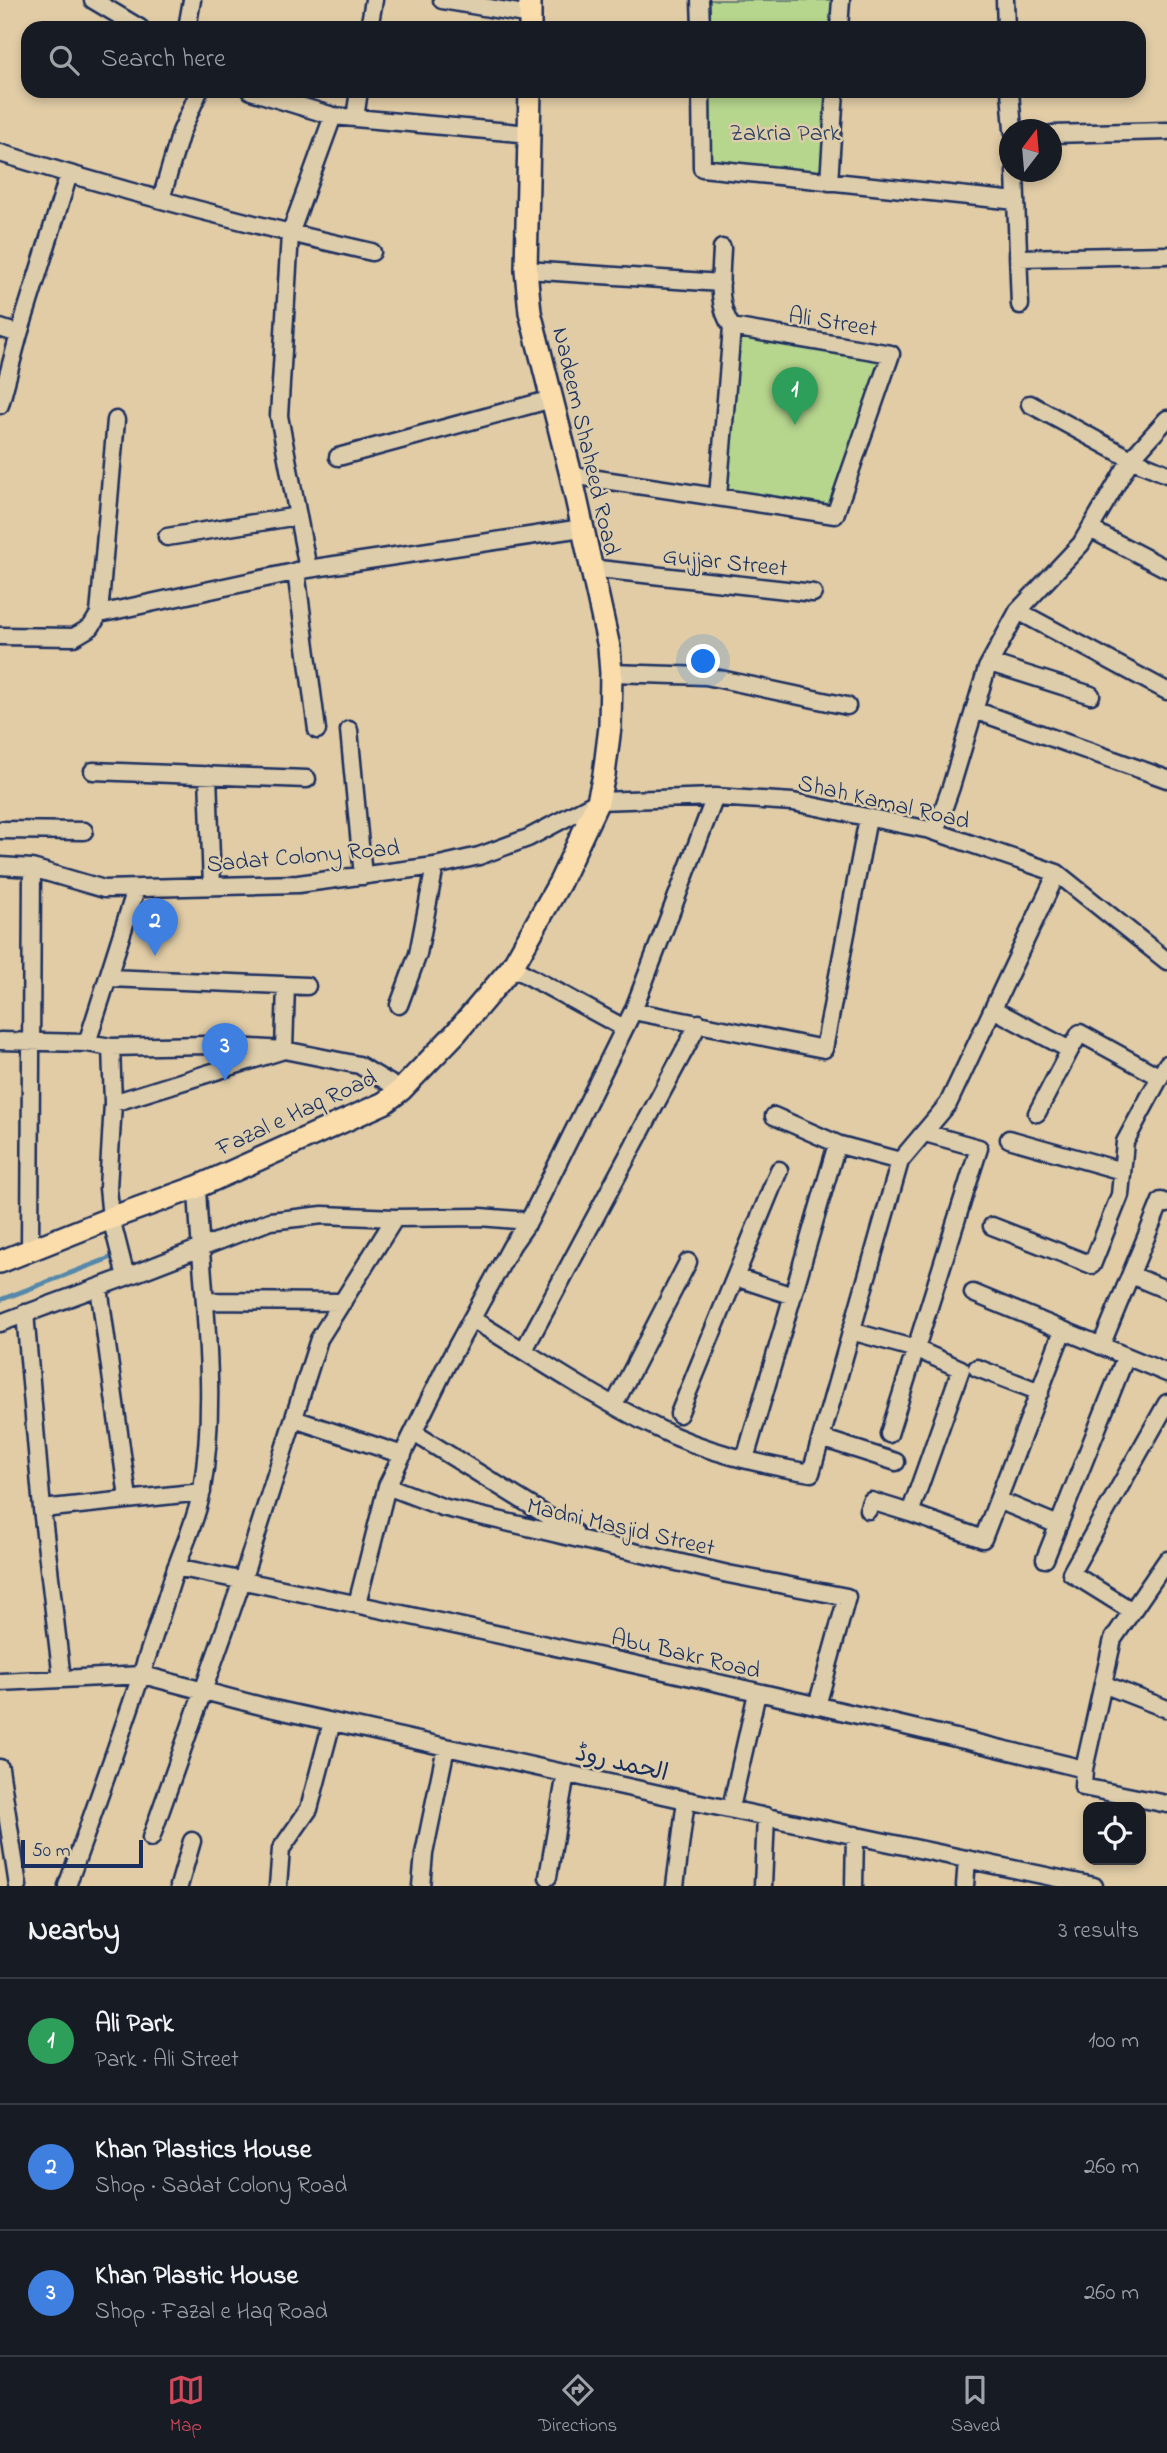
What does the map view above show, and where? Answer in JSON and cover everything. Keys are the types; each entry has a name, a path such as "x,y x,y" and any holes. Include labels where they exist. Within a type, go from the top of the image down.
{"main road":[{"name":"Nadeem Shaheed Road","path":"530,98 526,270 530,312 571,475 609,647 611,673 608,746 598,801"},
{"name":"Fazal e Haq Road","path":"0,1262 197,1187 384,1102 401,1090 455,1034 512,967 560,882 598,801"}],"street":[{"path":"93,0 128,21"},
{"path":"188,21 192,0"},
{"path":"370,21 374,0"},
{"path":"442,0 530,14"},
{"path":"700,0 701,21"},
{"path":"840,21 841,0"},
{"path":"1005,0 1006,21"},
{"path":"161,199 181,132 196,98"},
{"path":"274,98 333,116 530,134"},
{"path":"355,118 358,98"},
{"path":"701,98 702,168 1016,201"},
{"path":"829,181 835,98"},
{"path":"1011,98 1012,119"},
{"path":"317,730 298,516 279,416 290,234 333,116"},
{"path":"1062,134 1167,131"},
{"path":"0,153 290,234 372,252"},
{"path":"0,405 19,334 69,174"},
{"path":"1015,182 1020,305"},
{"path":"718,496 732,327 723,315 722,248"},
{"path":"1018,258 1167,256"},
{"path":"526,270 721,283"},
{"name":"Ali Street","path":"571,475 835,515 891,354 732,327"},
{"path":"0,328 19,334"},
{"path":"338,457 552,399"},
{"path":"1030,404 1131,460 1167,474"},
{"path":"934,832 951,788 990,663 1018,611 1081,544 1131,460 1167,419"},
{"path":"0,636 74,637 92,627 99,614 116,420"},
{"path":"167,537 298,516"},
{"path":"99,614 302,570 582,528"},
{"path":"1090,529 1167,569"},
{"name":"Gujjar Street","path":"590,568 813,593"},
{"path":"1018,611 1167,691"},
{"path":"990,663 1091,695"},
{"path":"611,673 706,676 846,706"},
{"path":"974,710 1167,779"},
{"path":"349,730 363,876"},
{"path":"93,771 307,779"},
{"path":"208,775 212,886"},
{"path":"357,1604 387,1486 472,1319 512,1244 528,1221 633,1012 715,797"},
{"name":"Shah Kamal Road","path":"598,801 715,797 793,802 934,832 1057,873 1167,961"},
{"name":"Sadat Colony Road","path":"0,866 32,868 104,889 298,884 435,866 480,856 528,838 598,801"},
{"path":"633,1012 824,1049 868,818"},
{"path":"0,830 84,831"},
{"path":"399,1006 418,954 435,866"},
{"path":"30,1251 32,868"},
{"path":"472,1319 658,1429 703,1447 811,1473 900,1161 948,1104 1057,873"},
{"path":"87,1043 136,889"},
{"path":"512,967 624,1028"},
{"path":"108,978 307,986"},
{"path":"284,1050 286,985"},
{"path":"993,1009 1070,1050"},
{"path":"524,1350 699,1023"},
{"path":"992,1226 1092,1265 1120,1195 1125,1142 1164,1070 1080,1033 1037,1113"},
{"path":"0,1041 87,1043 111,1047 206,1045 284,1050 359,1065 401,1090"},
{"path":"111,1047 113,1102 108,1188 111,1218 126,1277"},
{"path":"113,1102 284,1050"},
{"path":"774,1116 837,1144 900,1161"},
{"path":"890,1434 979,1147 925,1133"},
{"path":"1009,1139 1122,1171"},
{"path":"745,1459 837,1144"},
{"path":"679,1414 779,1170"},
{"path":"67,1886 143,1675 202,1492 208,1438 206,1301 199,1248 197,1187"},
{"path":"1101,1346 1161,1202 1167,1204"},
{"path":"0,1323 270,1221 323,1215 480,1217 528,1221"},
{"path":"151,1838 242,1581 319,1339 395,1218"},
{"path":"614,1405 688,1262"},
{"path":"1131,1275 1167,1290"},
{"path":"735,1277 793,1296"},
{"path":"99,1287 128,1498"},
{"path":"973,1293 1167,1373"},
{"path":"206,1301 344,1302"},
{"path":"25,1313 42,1508 62,1679"},
{"path":"851,1331 916,1349 961,1369 910,1513"},
{"path":"868,1510 871,1501 983,1539 1063,1331"},
{"path":"1045,1559 1126,1356"},
{"path":"977,1368 1040,1392"},
{"path":"1132,1611 1071,1573 1167,1403"},
{"path":"293,1419 403,1455"},
{"path":"414,1433 587,1541"},
{"path":"821,1438 896,1462"},
{"name":"Madni Masjid Street","path":"387,1486 442,1507 728,1574 847,1597 817,1706"},
{"path":"42,1508 202,1492"},
{"path":"998,1500 1058,1525"},
{"path":"1167,1560 1113,1639 1084,1769 1083,1787 1167,1804"},
{"name":"Abu Bakr Road","path":"176,1567 357,1604 817,1706 1084,1769"},
{"name":"الحمد روڈ","path":"0,1682 143,1675 446,1747 967,1859 1063,1883 1094,1886"},
{"path":"1103,1684 1167,1709"},
{"path":"731,1808 757,1693"},
{"path":"278,1886 281,1849 309,1809 332,1721"},
{"path":"421,1886 424,1854 446,1747"},
{"path":"0,1768 18,1886"},
{"path":"548,1877 566,1773"},
{"path":"675,1886 686,1800"},
{"path":"764,1886 766,1815"},
{"path":"854,1886 855,1835"},
{"path":"179,1886 192,1841"},
{"path":"965,1886 967,1859"}],"green space":[{"path":"708,0 836,0 834,21 708,21"},
{"name":"Zakria Park","path":"707,98 830,98 824,176 706,164"},
{"path":"732,327 891,354 835,515 718,496"}],"waterway":[{"path":"0,1300 110,1258"}],"place":[{"name":"Ali Park","path":"795,425"},
{"name":"Khan Plastics House","path":"155,956"},
{"name":"Khan Plastic House","path":"225,1081"}]}
